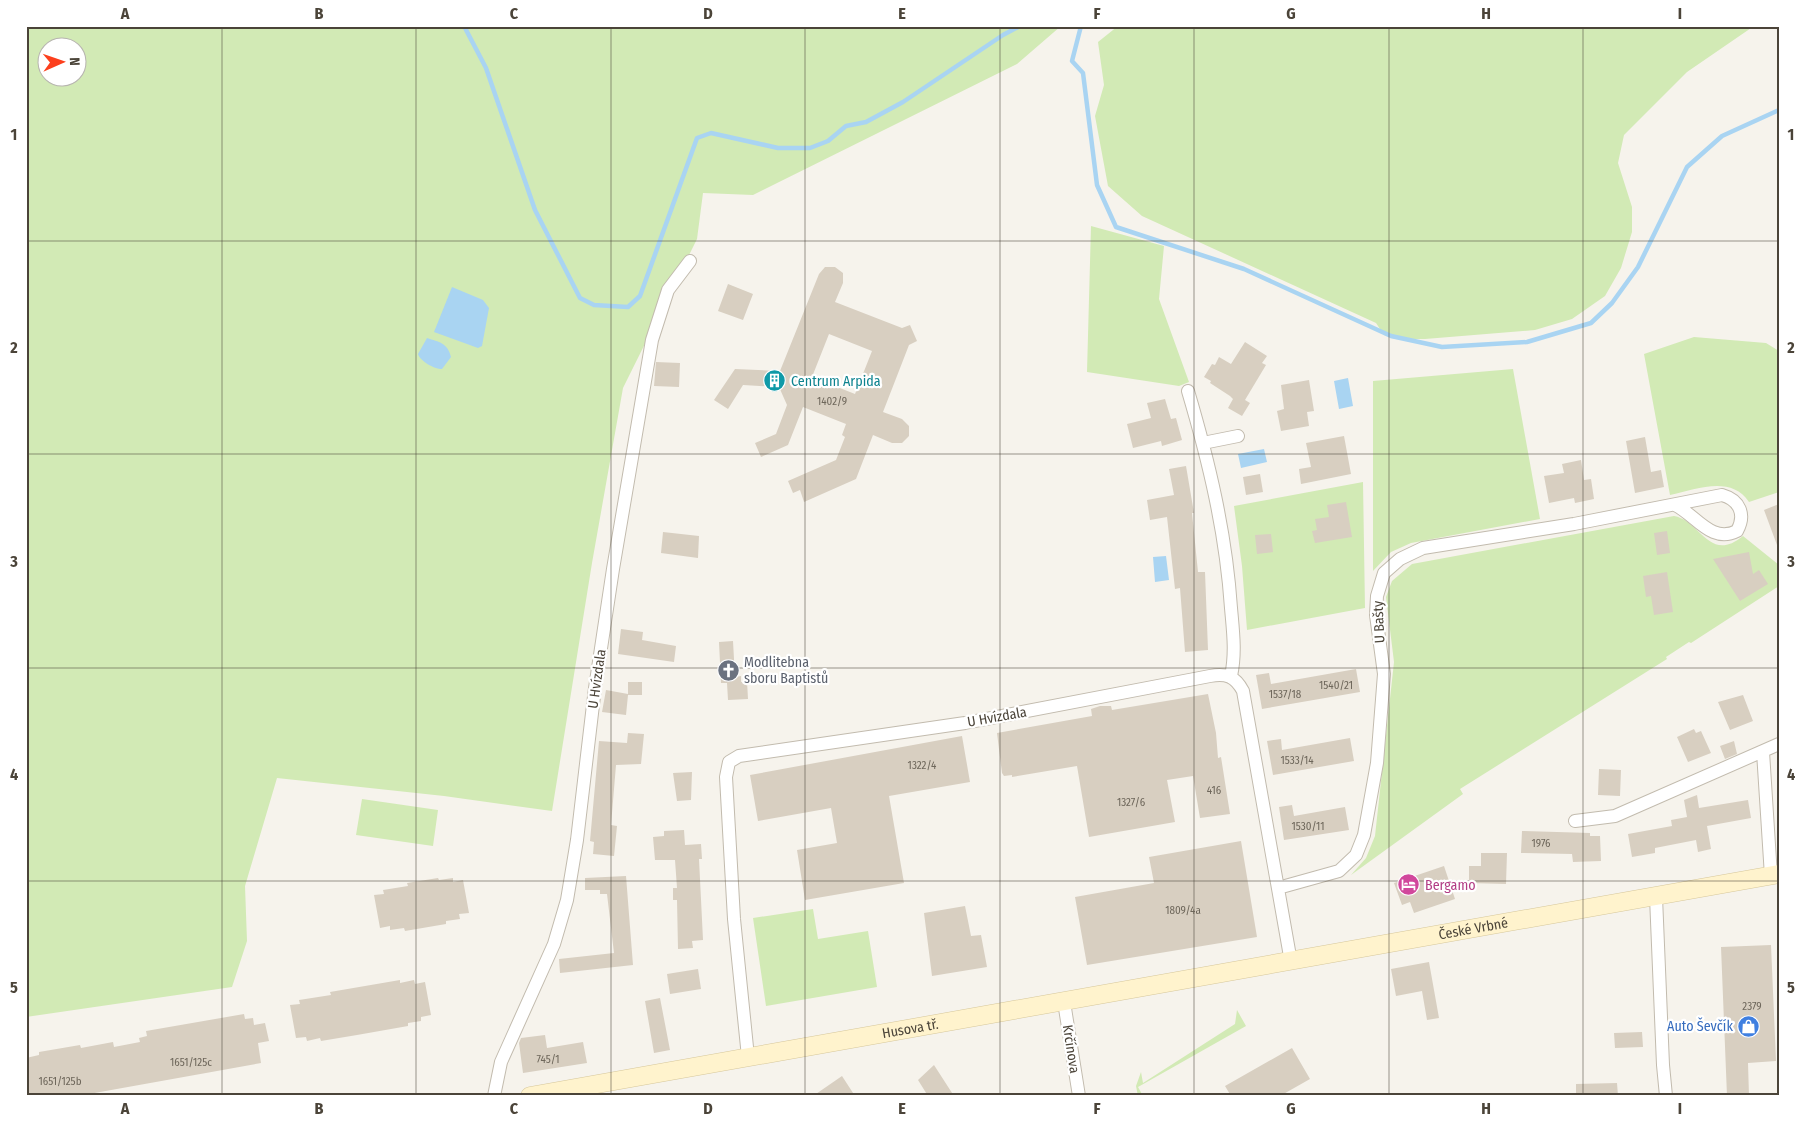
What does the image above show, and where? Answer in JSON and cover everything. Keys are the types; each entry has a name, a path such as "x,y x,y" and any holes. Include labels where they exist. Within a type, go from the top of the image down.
{"street":[{"name":"U Hvízdala","path":"494,1096 501,1062 554,944 567,900 577,840 595,688 613,569 652,340 668,290 690,261"},
{"path":"1188,391 1218,505 1228,566 1235,658 1231,676 1238,682 1243,691 1291,962"},
{"path":"1203,443 1238,436"},
{"name":"U Bašty","path":"1278,888 1339,870 1356,856 1364,835 1376,763 1383,683 1376,615 1377,596 1384,573 1400,559 1423,548 1574,524 1722,495 1728,497 1739,506 1742,515 1741,523 1737,531 1720,536 1710,532 1687,511 1675,505"},
{"name":"U Hvízdala","path":"748,1058 734,919 726,777 729,762 739,756 965,723 1221,674 1231,676"},
{"path":"1576,821 1615,816 1779,744"},
{"name":"České Vrbné","path":"1291,962 1775,875 1763,752"},
{"path":"1656,896 1662,1065 1666,1096"},
{"name":"Husova tř.","path":"530,1096 1291,962"},
{"name":"Krčínova","path":"1064,1002 1079,1096"}],"green space":[{"path":"26,26 1061,26 1017,64 753,195 703,193 697,239 623,388 592,563 552,811 444,796 277,778 245,886 247,941 232,987 26,1017"},
{"path":"1118,26 1754,26 1687,72 1624,135 1618,163 1632,207 1632,232 1621,268 1605,296 1572,319 1535,330 1425,339 1398,339 1384,335 1376,323 1142,216 1108,186 1095,116 1104,85 1098,42"},
{"path":"1091,226 1164,246 1159,299 1189,382 1179,386 1087,372"},
{"path":"1694,337 1766,343 1779,351 1779,492 1749,502 1742,494 1723,486 1702,487 1670,495 1644,354"},
{"path":"1513,369 1540,519 1411,543 1391,552 1373,571 1373,381"},
{"path":"1363,482 1365,608 1247,630 1242,566 1234,506"},
{"path":"1674,516 1683,519 1713,543 1722,545 1731,543 1743,536 1779,565 1779,586 1460,789 1463,794 1351,875 1366,858 1375,836 1394,662 1386,597 1392,581 1412,564"},
{"path":"362,799 438,810 433,846 356,835"},
{"path":"813,909 818,939 868,931 877,987 766,1006 753,918"},
{"path":"1237,1010 1246,1026 1138,1087 1143,1096 1138,1096 1136,1086 1141,1072 1143,1083 1235,1024"}],"water":[{"path":"452,287 483,300 489,308 482,346 478,348 434,332"},
{"path":"427,338 442,344 450,352 451,357 442,369 435,368 419,357 418,354"},
{"path":"1348,378 1353,406 1339,409 1334,381"},
{"path":"1264,449 1267,462 1241,468 1238,454"},
{"path":"1166,556 1169,580 1155,582 1153,557"}],"building":[{"name":"Centrum Arpida","path":"825,267 835,267 843,273 843,283 835,302 902,328 910,325 917,341 909,345 883,412 902,419 909,426 909,436 902,443 892,443 873,435 856,479 804,502 800,490 793,493 788,481 836,460 845,437 842,435 846,424 803,407 788,445 761,457 755,443 776,434 787,405 779,387 743,385 728,409 714,400 735,369 780,371 819,274","holes":["829,334 872,351 855,394 812,377"]},
{"path":"728,284 753,294 743,320 718,311"},
{"path":"1245,342 1267,356 1262,363 1266,365 1245,400 1250,403 1242,416 1228,408 1233,399 1204,377 1212,364 1215,365 1219,357 1231,364"},
{"path":"656,362 680,363 679,387 654,386"},
{"path":"1309,380 1314,411 1307,412 1309,426 1281,431 1277,411 1284,409 1281,385"},
{"path":"1165,399 1171,419 1176,418 1182,440 1162,446 1161,441 1133,448 1127,424 1151,418 1147,403"},
{"path":"1344,436 1351,474 1301,484 1299,469 1311,467 1306,443"},
{"path":"1645,437 1651,472 1661,470 1664,487 1635,493 1626,441"},
{"path":"1581,460 1584,480 1591,479 1594,499 1575,503 1574,498 1549,503 1544,476 1564,473 1562,464"},
{"path":"1186,466 1194,513 1192,513 1198,572 1205,572 1208,650 1185,652 1180,588 1175,589 1167,517 1150,520 1147,500 1174,495 1169,469"},
{"path":"1260,474 1263,492 1246,495 1243,477"},
{"path":"1346,502 1352,537 1315,543 1312,531 1317,530 1315,519 1329,517 1327,505"},
{"path":"1779,504 1779,545 1777,545 1764,510"},
{"path":"1667,531 1670,553 1657,555 1654,533"},
{"path":"663,532 699,536 698,558 661,553"},
{"path":"1271,534 1273,552 1257,554 1255,535"},
{"path":"1749,552 1753,574 1759,570 1768,584 1740,601 1713,559"},
{"path":"1667,572 1673,612 1654,615 1651,596 1646,597 1643,576"},
{"path":"621,629 643,632 642,640 676,646 674,662 618,654"},
{"path":"733,641 735,677 741,676 741,682 747,681 748,699 728,700 727,683 721,683 719,642"},
{"path":"1356,669 1360,692 1262,709 1256,675 1269,673 1271,684"},
{"path":"628,682 642,682 642,695 628,695 626,715 602,712 606,690 628,694"},
{"path":"1208,694 1216,733 1218,758 1221,757 1230,814 1200,818 1193,776 1167,780 1175,822 1089,837 1077,766 1012,777 1012,775 1004,776 1002,773 997,733 1092,716 1091,709 1100,706 1111,706 1112,710"},
{"path":"1743,695 1753,721 1730,730 1718,702"},
{"path":"1694,729 1696,733 1701,731 1711,753 1688,762 1677,737"},
{"path":"628,733 644,734 641,764 616,765 611,825 617,826 614,856 593,854 594,842 590,841 599,741 627,743"},
{"path":"962,736 970,782 889,796 904,883 805,900 797,850 837,843 831,808 758,821 750,775"},
{"path":"1350,738 1354,761 1273,775 1267,741 1281,739 1282,750"},
{"path":"1734,741 1737,754 1725,759 1720,746"},
{"path":"1599,769 1621,770 1620,796 1598,795"},
{"path":"692,772 691,800 677,801 673,773"},
{"path":"1697,795 1699,808 1748,800 1751,818 1707,826 1711,849 1698,852 1696,840 1655,848 1655,853 1632,857 1628,834 1672,826 1671,820 1687,817 1684,800"},
{"path":"1292,805 1294,816 1345,807 1349,830 1284,840 1279,807"},
{"path":"684,830 685,845 701,844 702,859 699,859 703,940 692,941 693,948 678,949 677,900 673,900 673,888 677,888 675,860 655,860 653,837 664,836 664,831"},
{"path":"1522,831 1590,833 1590,836 1600,836 1601,861 1573,862 1572,854 1521,853"},
{"path":"1241,841 1257,937 1087,965 1075,897 1154,883 1149,857"},
{"path":"1481,853 1507,853 1506,884 1469,883 1469,866 1481,866"},
{"path":"1444,866 1455,899 1414,913 1410,902 1402,905 1394,883"},
{"path":"626,876 633,965 560,973 559,959 614,953 607,894 600,894 600,890 585,890 585,878"},
{"path":"438,878 439,880 453,878 453,882 463,880 469,913 459,914 460,919 446,921 446,924 405,931 404,928 390,930 390,926 380,928 374,895 384,894 383,890 408,886 407,883"},
{"path":"965,906 971,936 981,935 987,967 932,976 924,913"},
{"name":"Auto Ševčík","path":"1771,945 1776,1061 1748,1063 1749,1096 1727,1096 1721,947"},
{"path":"1429,962 1439,1018 1427,1020 1422,991 1396,996 1391,969"},
{"path":"698,969 701,989 670,994 667,974"},
{"path":"400,980 400,983 414,980 415,984 425,982 431,1015 421,1017 421,1021 408,1023 408,1026 357,1035 321,1041 320,1038 307,1041 306,1037 296,1038 290,1005 300,1004 299,1000 331,995 330,992"},
{"path":"660,998 670,1050 654,1053 645,1001"},
{"path":"244,1014 245,1019 253,1018 254,1025 265,1023 269,1041 258,1043 261,1063 89,1094 89,1096 26,1096 26,1058 39,1055 39,1052 80,1045 81,1048 113,1042 114,1047 140,1042 139,1038 147,1036 146,1031"},
{"path":"1642,1032 1643,1047 1615,1048 1614,1033"},
{"path":"545,1035 547,1048 583,1042 587,1063 523,1073 519,1043 521,1038"},
{"path":"1292,1048 1310,1079 1280,1096 1231,1096 1225,1086"},
{"path":"934,1065 954,1096 928,1096 918,1080"},
{"path":"842,1076 855,1096 813,1096"},
{"path":"1617,1083 1618,1096 1576,1096 1576,1084"}],"waterway":[{"path":"464,26 486,68 535,210 580,298 594,305 628,307 640,296 697,138 711,133 778,148 810,148 828,141 846,126 866,122 903,102 1003,35 1020,26"},
{"path":"1081,26 1072,61 1083,73 1097,185 1116,227 1244,269 1391,336 1442,347 1527,342 1591,323 1612,303 1638,267 1687,167 1722,136 1779,110"}],"place":[{"name":"Centrum Arpida","path":"775,381"},
{"name":"Modlitebna sboru Baptistů","path":"728,670"},
{"name":"Bergamo","path":"1409,885"},
{"name":"Auto Ševčík","path":"1749,1026"}]}
